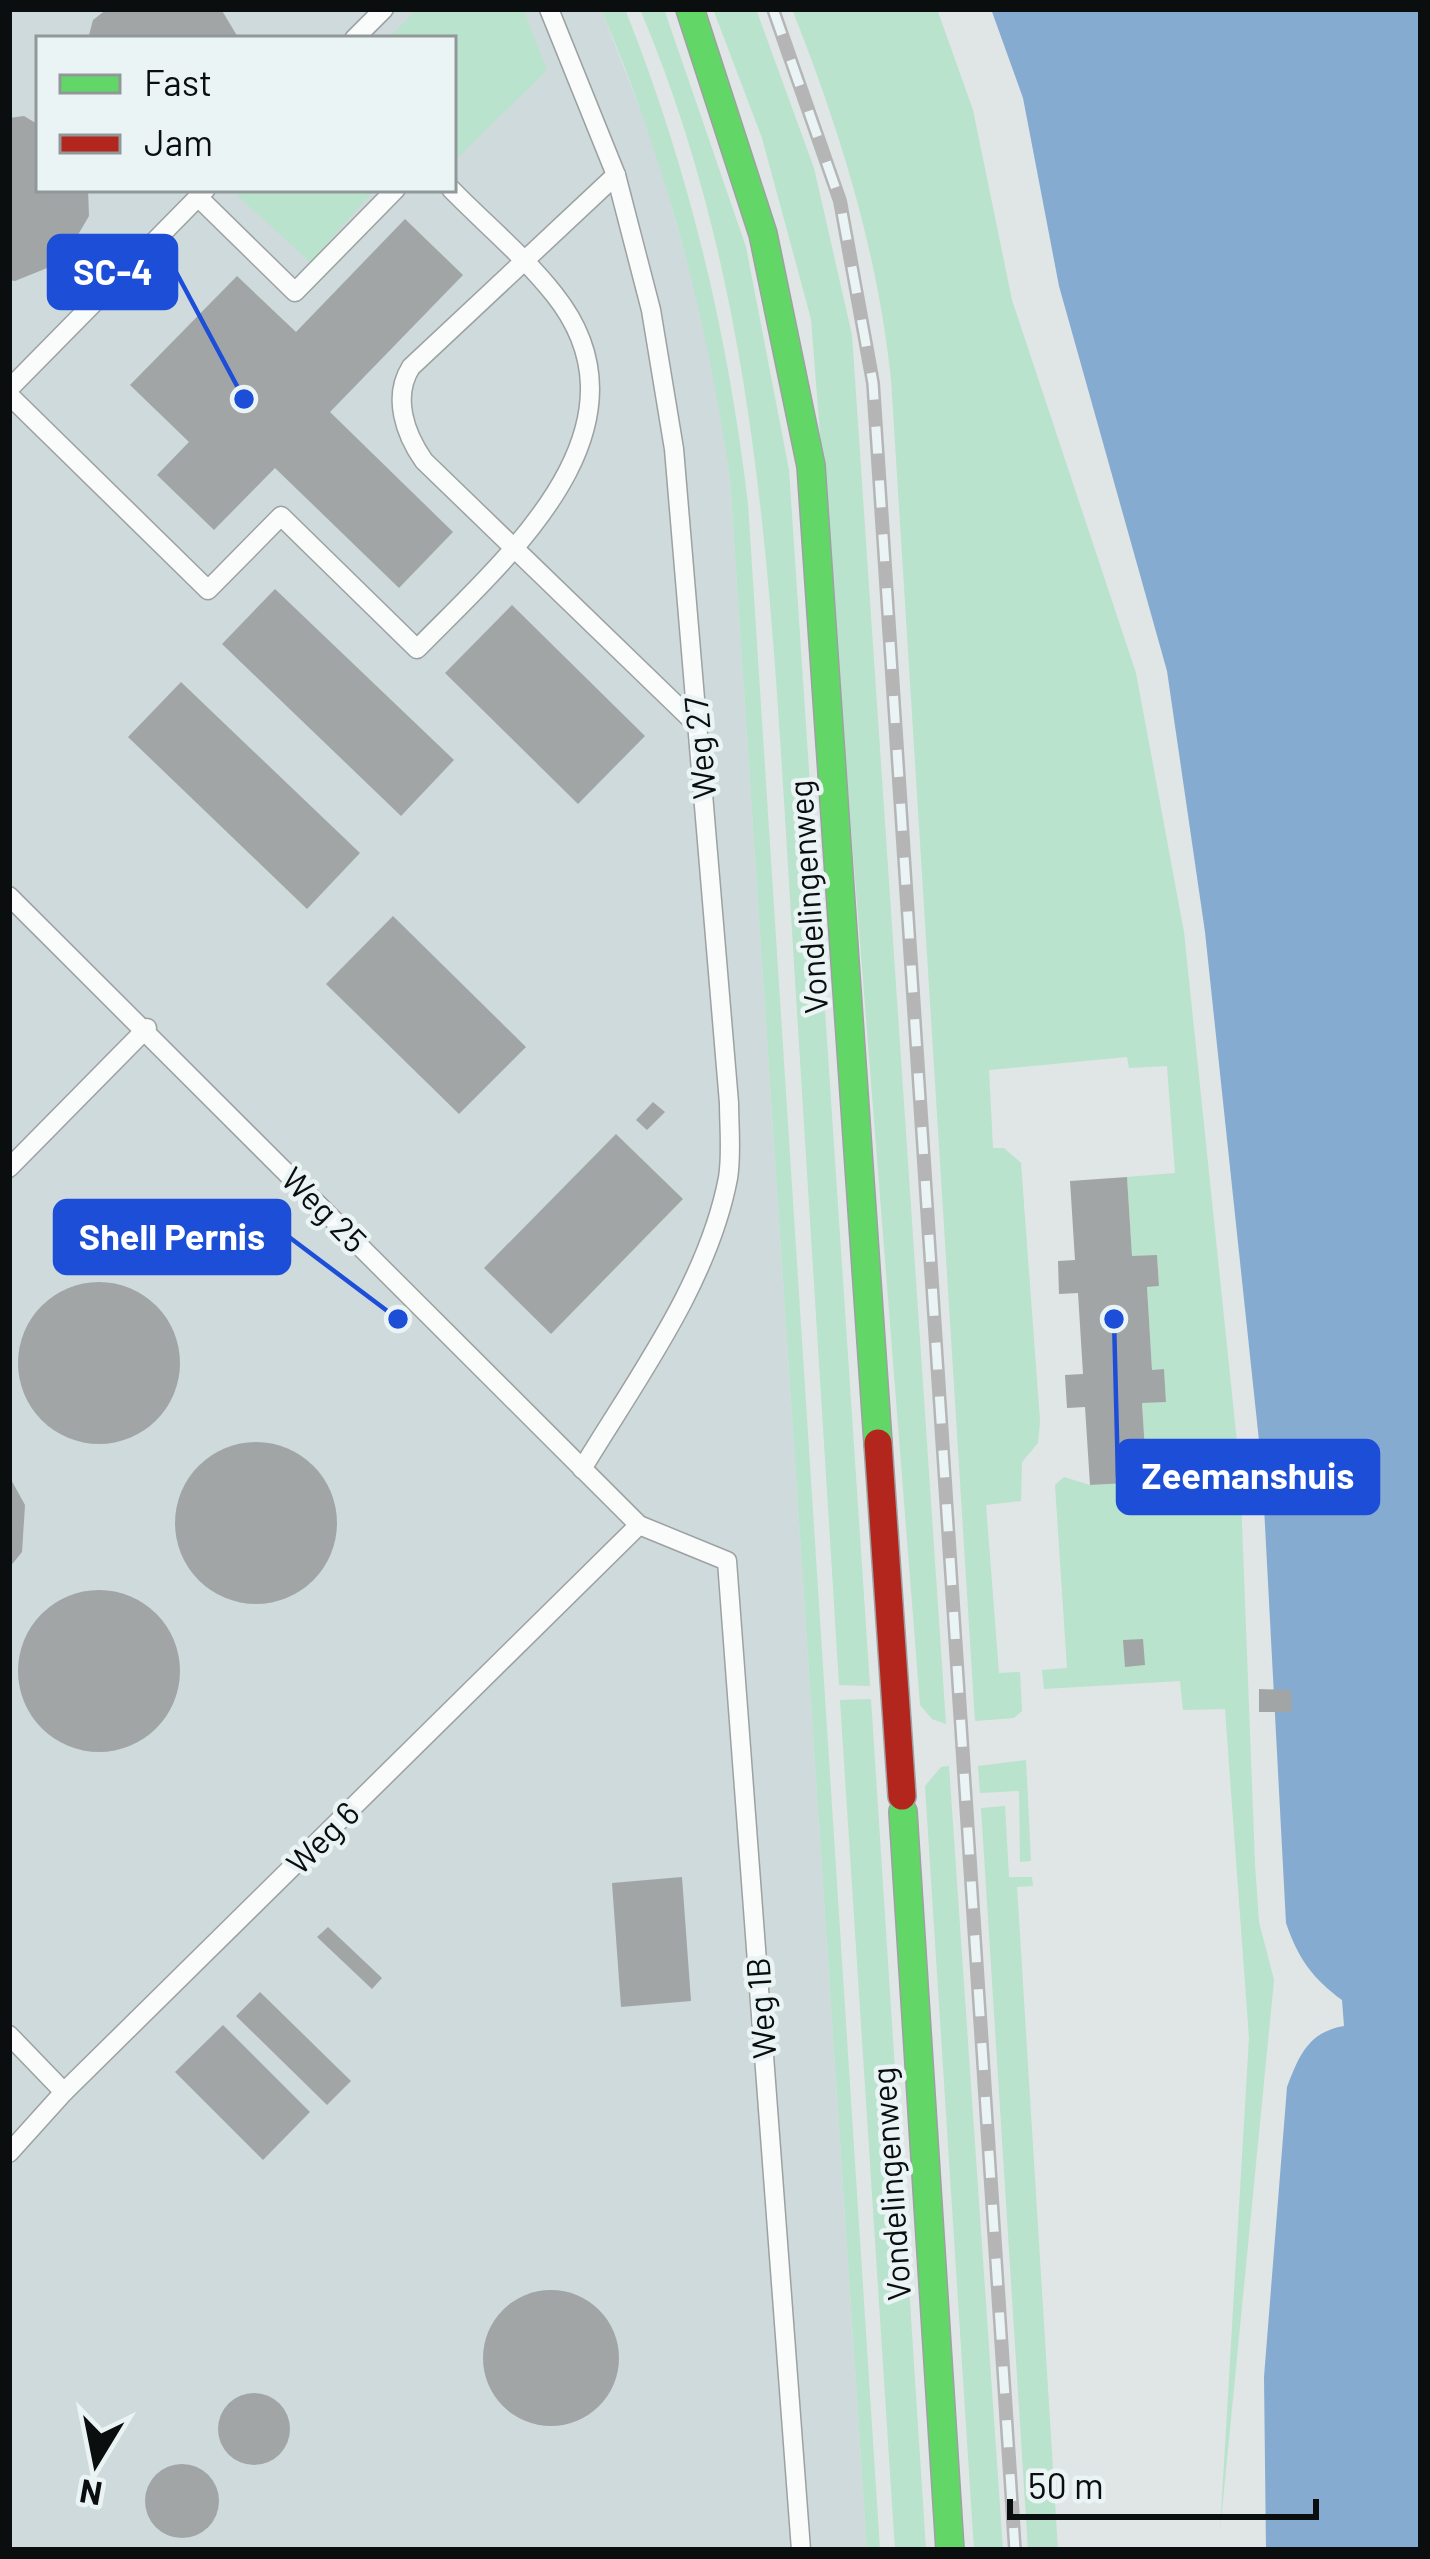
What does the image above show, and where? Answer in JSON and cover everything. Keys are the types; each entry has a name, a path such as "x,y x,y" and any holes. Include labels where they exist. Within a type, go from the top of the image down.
{"street":[{"name":"Vondelingenweg","path":"690,9 768,241 788,323 811,466 950,2550"}],"lane":[{"path":"357,36 384,9"},
{"name":"Weg 27","path":"549,9 616,175 651,310 674,448 730,1103 729,1172 716,1226 695,1273 582,1469"},
{"path":"616,175 411,367 401,397 406,430 424,461 697,725"},
{"path":"393,192 295,292 202,193 9,392 208,590 281,516 418,649 515,549 556,499 585,420 586,379 578,335 555,295 454,192"},
{"name":"Weg 25","path":"9,896 147,1028 639,1525"},
{"path":"9,1168 147,1028"},
{"name":"Weg 6","path":"9,2152 64,2092 639,1525"},
{"name":"Weg 1B","path":"639,1525 728,1561 801,2550"},
{"path":"9,2035 64,2092"}],"shaded area":[{"path":"9,9 601,9 654,144 711,346 730,479 867,2550 9,2550"}],"green space":[{"path":"417,9 523,9 547,70 456,159 456,36 391,36"},
{"path":"601,9 625,9 687,191 717,315 748,504 880,2550 867,2550 730,479 709,358 681,240 645,124"},
{"path":"640,9 664,9 746,247 789,470 870,1686 839,1685 775,671 753,446 711,225 680,116"},
{"path":"713,9 756,9 814,168 852,335 946,1724 932,1719 920,1705 811,319 762,138"},
{"path":"792,9 937,9 973,110 1012,300 1136,673 1184,932 1240,1471 1259,1922 1274,1980 1220,2531 1249,2038 1225,1709 1183,1710 1180,1681 1044,1689 1042,1670 1067,1668 1055,1485 1064,1477 1090,1485 1147,1482 1142,1403 1166,1401 1164,1370 1152,1370 1147,1287 1159,1286 1157,1256 1132,1256 1127,1177 1175,1173 1167,1066 1129,1068 1127,1057 989,1070 993,1148 1004,1148 1021,1163 1040,1421 1038,1443 1022,1462 1021,1501 986,1505 999,1673 1020,1672 1022,1711 1014,1718 975,1721 891,379 876,283 854,191"},
{"path":"240,192 372,192 310,262 237,195"},
{"path":"871,1699 926,2550 895,2550 840,1700"},
{"path":"1026,1760 1031,1861 1020,1862 1019,1791 980,1793 978,1766"},
{"path":"949,1766 1003,2550 974,2550 925,1786 941,1767"},
{"path":"1005,1806 1009,1877 1032,1877 1033,1886 1017,1887 1058,2550 1028,2550 981,1808"}],"water":[{"path":"991,9 1421,9 1421,2550 1266,2550 1264,2377 1287,2087 1313,2040 1344,2026 1342,2000 1307,1966 1286,1923 1262,1469 1205,932 1167,671 1059,286 1023,98"}],"building":[{"path":"107,9 221,9 237,36 89,36 93,20"},
{"path":"24,116 36,123 36,192 88,192 89,216 62,262 15,281 9,280 9,118"},
{"path":"405,219 463,275 330,412 453,532 399,588 275,468 214,530 157,475 189,442 130,385 237,276 296,332"},
{"path":"275,589 454,760 401,816 222,644"},
{"path":"512,605 645,736 578,804 445,673"},
{"path":"181,682 360,853 307,909 128,737"},
{"path":"393,916 526,1047 459,1114 326,984"},
{"path":"653,1102 665,1112 647,1130 636,1120"},
{"path":"616,1134 683,1199 551,1334 484,1268"},
{"path":"1127,1177 1132,1256 1157,1255 1159,1286 1147,1287 1152,1370 1164,1369 1166,1402 1142,1403 1147,1482 1090,1485 1085,1407 1067,1408 1065,1375 1083,1374 1078,1293 1059,1294 1058,1261 1075,1260 1070,1181"},
{"path":"99,1282 130,1288 156,1306 174,1332 180,1363 174,1394 156,1420 130,1438 99,1444 68,1438 42,1420 24,1394 18,1363 24,1332 42,1306 68,1288"},
{"path":"256,1442 287,1448 313,1466 331,1492 337,1523 331,1554 313,1580 287,1598 256,1604 225,1598 199,1580 181,1554 175,1523 181,1492 199,1466 225,1448"},
{"path":"9,1476 25,1505 22,1552 9,1568"},
{"path":"99,1590 130,1596 156,1614 174,1640 180,1671 174,1702 156,1728 130,1746 99,1752 68,1746 42,1728 24,1702 18,1671 24,1640 42,1614 68,1596"},
{"path":"1143,1639 1145,1665 1125,1667 1123,1640"},
{"path":"1259,1689 1291,1690 1292,1712 1259,1712"},
{"path":"682,1877 691,2001 621,2007 612,1883"},
{"path":"328,1927 382,1978 372,1989 317,1937"},
{"path":"260,1992 351,2081 327,2105 236,2016"},
{"path":"223,2025 310,2112 263,2160 175,2072"},
{"path":"551,2290 577,2296 599,2310 613,2332 619,2358 613,2384 599,2406 577,2420 551,2426 525,2420 503,2406 489,2384 483,2358 489,2332 503,2310 525,2296"},
{"path":"254,2393 280,2403 290,2429 280,2455 254,2465 228,2455 218,2429 228,2403"},
{"path":"182,2464 208,2475 219,2501 208,2527 182,2538 156,2527 145,2501 156,2475"}],"railway":[{"path":"773,9 840,201 873,383 1015,2550"}],"traffic: fast":[{"path":"690,9 763,234 811,466 878,1443"},
{"path":"903,1812 950,2550"}],"traffic: jam":[{"path":"878,1443 902,1796"}],"place":[{"name":"SC-4","path":"244,399"},
{"name":"Shell Pernis","path":"398,1319"},
{"name":"Zeemanshuis","path":"1114,1319"}]}
